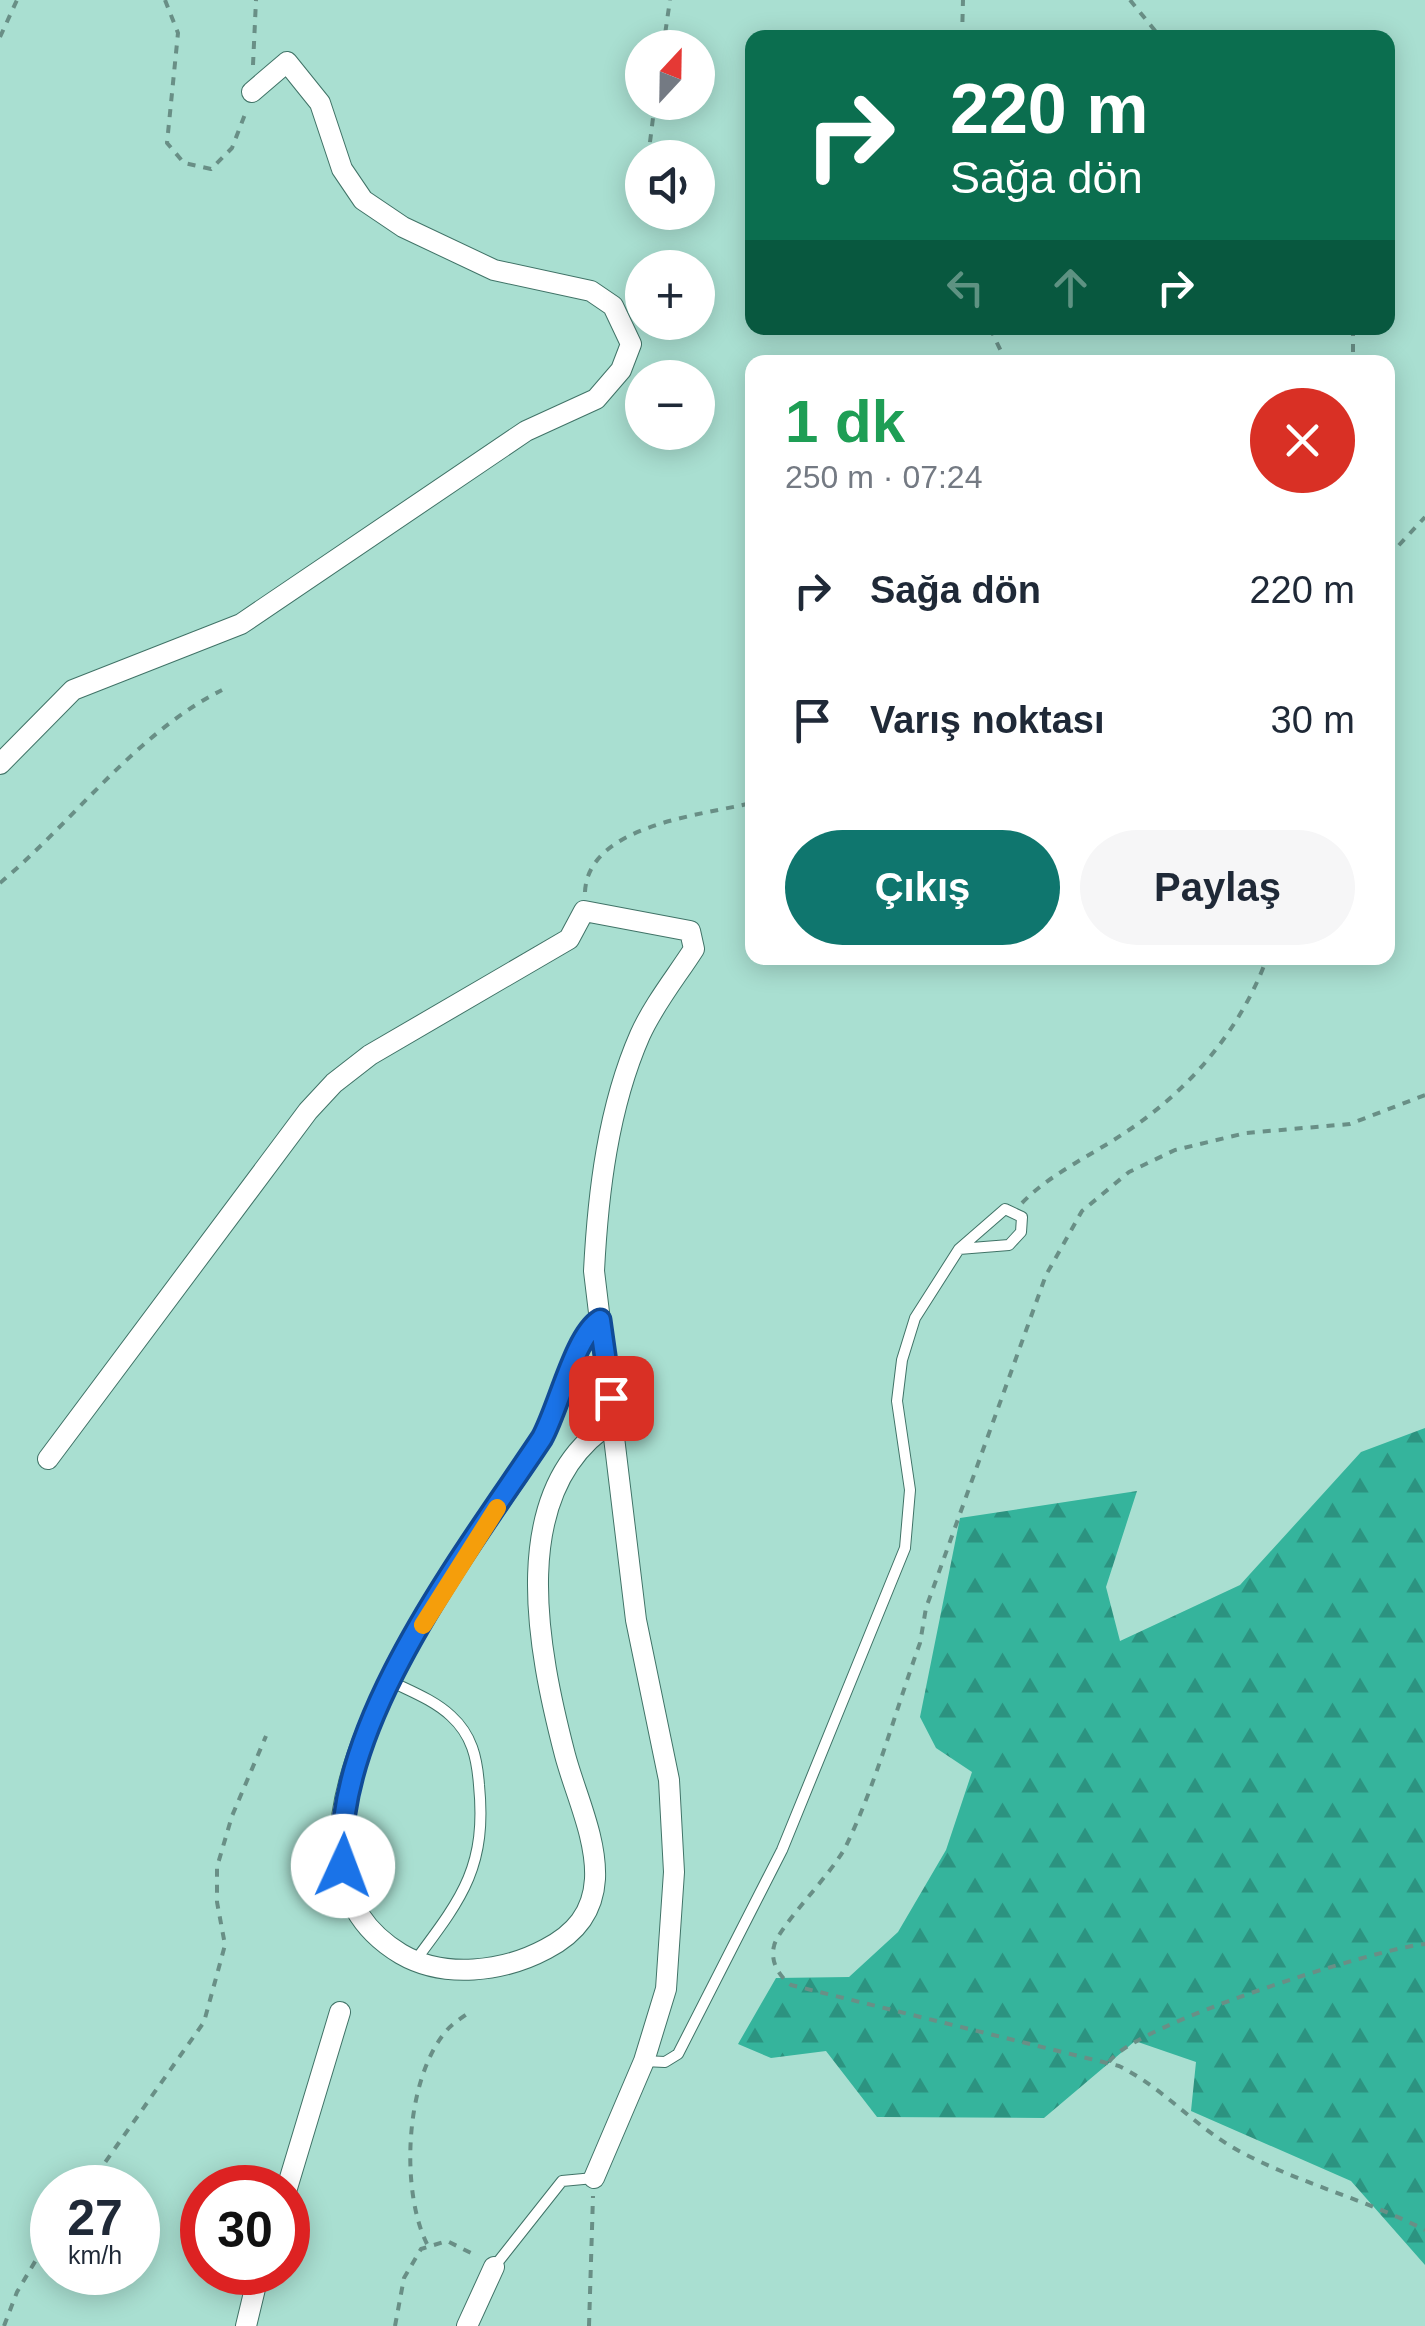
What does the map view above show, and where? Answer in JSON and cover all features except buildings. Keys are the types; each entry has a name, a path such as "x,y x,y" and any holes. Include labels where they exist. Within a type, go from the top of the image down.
{"street":[{"path":"0,764 72,690 212,638 270,608 526,431 596,399 621,370 631,344 612,306 590,291 494,270 403,228 363,200 342,169 320,103 287,62 252,92"},
{"path":"48,1460 334,1083 370,1055 569,939 584,911 685,928 695,940 641,1034 616,1114 596,1232 594,1272 636,1620 664,1750 674,1840 666,1990 644,2062 594,2178"},
{"path":"600,1320 578,1343 565,1390 542,1438 389,1680 370,1717 352,1772 343,1866 352,1900 370,1928 415,1961 456,1969 509,1964 564,1938 580,1925 591,1903 594,1862 550,1686 538,1576 546,1516 563,1474 589,1436 614,1420"},
{"path":"294,2165 340,2012"},
{"path":"467,2326 494,2267"},
{"path":"246,2326 253,2295"}],"lane":[{"path":"644,2062 672,2060 684,2047 811,1785 898,1566 911,1506 898,1420 902,1360 924,1299 958,1250 1005,1209 1015,1210 1022,1222 1014,1242 958,1250"},
{"path":"389,1680 440,1707 461,1726 476,1758 482,1814 480,1848 471,1880 415,1961"},
{"path":"494,2267 562,2182 594,2178"}],"path":[{"path":"0,37 16,0"},
{"path":"165,0 178,33 167,143 184,163"},
{"path":"665,30 670,0"},
{"path":"962,30 963,0"},
{"path":"1130,0 1154,30"},
{"path":"1395,549 1425,517"},
{"path":"0,883 150,740 187,708 222,690"},
{"path":"584,911 589,874 620,838 745,805"},
{"path":"1015,1210 1042,1185 1147,1117 1188,1082 1238,1018 1264,965"},
{"path":"1425,1095 1350,1124 1246,1133 1175,1150 1112,1183 1071,1226 1046,1275 970,1478 926,1608 920,1643 846,1846 774,1946 778,1972 791,1986 1109,2062 1161,2090 1200,2125 1238,2150 1425,2230"},
{"path":"103,2165 204,2022 225,1945 216,1902 217,1867 232,1816 266,1736"},
{"path":"1109,2062 1129,2044 1241,1999 1388,1950 1425,1944"},
{"path":"427,2244 412,2194 413,2113 437,2046 448,2028 471,2012"},
{"path":"589,2326 594,2178"},
{"path":"427,2244 454,2243 494,2267"},
{"path":"395,2326 404,2278 427,2244"},
{"path":"4,2326 30,2270"}],"green space":[{"path":"1425,1428 1425,2265 1351,2181 1191,2111 1196,2062 1135,2041 1044,2118 877,2117 826,2051 771,2058 738,2044 776,1978 849,1977 898,1932 946,1850 972,1772 936,1748 920,1717 960,1518 1137,1491 1106,1587 1120,1641 1240,1585 1361,1452"}],"slow traffic":[{"path":"423,1625 497,1508"}],"route":[{"path":"343,1866 346,1802 370,1717 440,1597 542,1438 565,1390 582,1334 600,1320 611,1398"}]}
